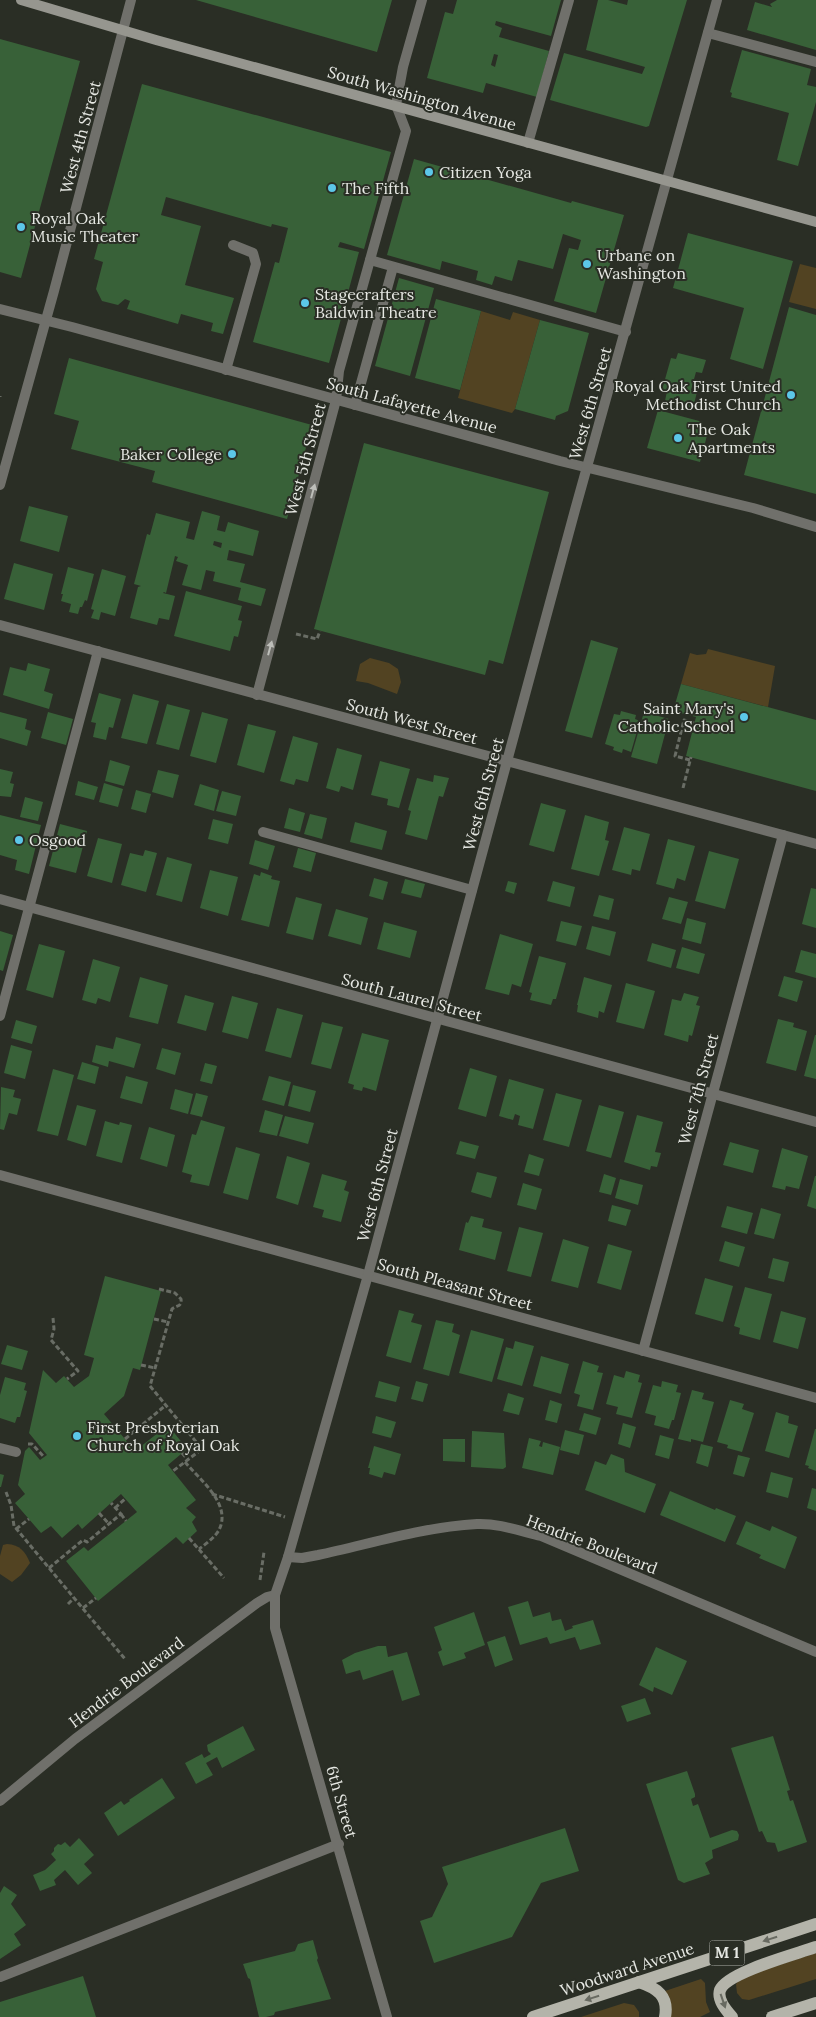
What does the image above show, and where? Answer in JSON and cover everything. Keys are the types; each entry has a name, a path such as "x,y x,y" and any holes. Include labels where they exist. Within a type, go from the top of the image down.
{"main road":[{"name":"South Washington Avenue","path":"21,0 528,144 816,222"},
{"name":"Woodward Avenue","path":"533,2017 816,1924"},
{"path":"732,2017 721,2003 720,1991 725,1982 746,1970 816,1947"},
{"path":"639,1982 654,1987 663,1997 666,2008 664,2017"},
{"path":"772,2017 816,2003"}],"street":[{"name":"West 4th Street","path":"0,485 46,321 131,0"},
{"path":"396,106 403,67 422,0"},
{"path":"528,144 569,0"},
{"name":"West 6th Street","path":"275,1594 288,1557 368,1275 587,466 626,332 717,0"},
{"path":"708,33 816,62"},
{"name":"West 5th Street","path":"257,695 336,400 339,371 406,131 396,106"},
{"path":"226,370 256,264 253,253 233,245"},
{"path":"370,260 626,332"},
{"path":"355,405 393,267"},
{"name":"South Lafayette Avenue","path":"0,309 560,461 587,466 753,508 816,527"},
{"name":"South West Street","path":"0,625 816,844"},
{"path":"0,1016 98,651"},
{"path":"263,832 472,890"},
{"name":"West 7th Street","path":"643,1351 783,835"},
{"name":"South Laurel Street","path":"0,899 816,1122"},
{"name":"South Pleasant Street","path":"0,1175 816,1398"},
{"path":"0,1448 16,1452"},
{"name":"Hendrie Boulevard","path":"288,1557 302,1558 428,1531 477,1524 503,1527 541,1536 816,1652"},
{"name":"Hendrie Boulevard","path":"0,1801 75,1739 257,1602 275,1594"},
{"name":"6th Street","path":"275,1594 276,1628 387,2017"},
{"path":"0,1977 339,1844"}],"path":[{"path":"296,634 317,639 320,631"},
{"path":"683,788 691,759 675,756 684,720 694,723"},
{"path":"160,1289 175,1293 181,1299 180,1306 172,1309 150,1386 202,1449 173,1471"},
{"path":"53,1318 54,1329 51,1340 78,1370 67,1379"},
{"path":"154,1319 168,1322"},
{"path":"141,1365 155,1368"},
{"path":"125,1439 166,1405"},
{"path":"182,1453 220,1505 222,1522 216,1534 199,1549"},
{"path":"6,1492 16,1529 125,1658"},
{"path":"212,1494 286,1517"},
{"path":"115,1508 126,1498"},
{"path":"111,1503 126,1520"},
{"path":"99,1513 109,1524"},
{"path":"49,1568 83,1540 88,1542 121,1514"},
{"path":"16,1529 29,1518"},
{"path":"189,1538 224,1578"},
{"path":"260,1580 264,1552"},
{"path":"68,1604 74,1598"},
{"path":"83,1608 96,1598"}],"shaded area":[{"path":"800,264 816,268 816,309 789,302"},
{"path":"481,311 510,320 513,312 540,320 515,409 512,413 458,398"},
{"path":"708,649 775,666 768,707 681,684 690,653 697,655 706,654"},
{"path":"370,658 389,663 398,669 401,682 397,694 368,683 356,681 360,664"},
{"path":"7,1544 22,1549 30,1563 21,1575 12,1582 0,1574 0,1556 3,1545"},
{"path":"816,1953 816,1979 749,2000 742,1999 737,1993 736,1984 742,1977"},
{"path":"701,1979 705,1983 706,2002 710,2012 700,2017 671,2017 665,1991"},
{"path":"624,2003 634,2005 639,2012 639,2017 581,2017"}],"building":[{"path":"196,0 392,0 377,52"},
{"path":"457,0 561,0 551,36 496,21 495,25 502,28 499,37 549,51 537,97 486,83 483,93 427,78 445,12 453,14","holes":["494,54 498,55 495,67 491,65"]},
{"path":"598,0 608,0 627,5 628,0 687,0 649,126 646,127 550,100 564,53 642,74 645,67 586,50"},
{"path":"777,0 816,0 816,50 747,30 755,2 772,7 770,4"},
{"path":"0,39 80,61 21,278 0,272"},
{"path":"742,50 811,69 807,85 816,87 816,102 798,166 777,160 789,113 731,97 732,93 730,92"},
{"path":"142,84 391,152 364,249 340,242 338,247 359,252 329,363 253,342 275,262 279,263 288,228 272,224 271,227 166,197 161,215 201,226 185,285 234,298 223,334 211,331 213,323 181,314 178,324 127,309 130,301 125,299 118,305 102,301 96,289 103,262 94,259"},
{"path":"414,159 571,203 572,201 624,215 596,313 554,301 569,248 578,250 581,240 563,234 553,269 518,260 512,281 495,276 492,285 476,280 478,271 442,261 440,270 387,255"},
{"path":"688,233 793,261 763,369 730,359 744,308 673,288"},
{"path":"399,278 434,288 410,376 375,366"},
{"path":"436,299 481,311 460,390 415,378"},
{"name":"Royal Oak First United Methodist Church","path":"789,307 816,315 816,494 744,475"},
{"path":"540,320 589,333 568,411 556,416 555,420 515,409"},
{"path":"678,353 706,360 702,373 696,372 691,390 697,392 693,408 665,401 667,391 662,390 671,358 676,359"},
{"path":"69,358 312,425 287,519 152,482 155,471 71,449 79,421 54,414"},
{"name":"The Oak Apartments","path":"658,410 703,422 703,426 709,428 700,462 647,448"},
{"path":"364,443 549,492 503,664 489,660 485,675 314,629"},
{"path":"29,506 68,516 59,552 20,541"},
{"path":"202,511 220,516 217,530 225,532 228,522 259,531 253,556 229,550 227,560 245,564 240,582 266,589 261,606 238,600 241,588 213,581 215,572 206,570 201,590 182,585 188,565 176,561 178,557 175,556 166,593 163,593 175,596 169,620 159,618 157,625 130,618 138,587 141,586 134,584 147,534 150,535 156,513 190,522 186,538 194,540","holes":["214,541 222,543 221,548 213,545"]},
{"path":"14,563 53,574 44,610 4,599"},
{"path":"68,567 94,574 87,601 85,600 82,607 80,607 78,614 69,612 71,604 61,601"},
{"path":"102,569 126,576 115,616 101,612 99,620 91,618 94,610 91,609"},
{"path":"186,591 242,606 238,620 242,621 238,637 234,636 230,651 174,636"},
{"path":"591,640 618,648 592,738 565,731"},
{"path":"28,663 50,669 44,691 53,694 49,709 3,695 10,667 26,671"},
{"path":"681,684 816,720 816,791 686,756 696,717 673,711"},
{"path":"99,693 121,699 113,728 109,727 106,740 93,737 96,723 91,722"},
{"path":"133,694 159,701 147,744 121,738"},
{"path":"167,704 190,710 179,750 156,744"},
{"path":"621,711 636,715 635,719 640,721 631,752 623,749 622,753 613,750 614,747 605,744 614,714 620,715"},
{"path":"0,712 27,719 25,729 31,731 27,746 0,738"},
{"path":"48,712 73,719 66,745 41,738"},
{"path":"202,712 228,719 216,763 190,756"},
{"path":"644,712 669,719 657,764 631,757"},
{"path":"248,724 276,731 264,773 237,765"},
{"path":"293,736 318,743 308,782 296,779 294,785 280,781"},
{"path":"337,748 362,755 353,790 341,786 339,792 326,788"},
{"path":"110,760 130,766 124,786 105,781"},
{"path":"380,761 410,769 399,808 387,805 388,799 371,795"},
{"path":"0,769 13,772 10,783 14,784 11,797 0,796"},
{"path":"158,770 179,775 173,798 152,792"},
{"path":"434,775 449,778 443,797 439,796 427,840 405,834 411,811 408,810 417,778 433,782"},
{"path":"78,781 98,787 94,800 75,795"},
{"path":"104,783 123,789 118,807 99,802"},
{"path":"200,784 219,790 214,811 194,805"},
{"path":"136,790 151,794 146,813 131,809"},
{"path":"222,791 241,796 236,816 216,811"},
{"path":"25,797 43,802 38,821 20,817"},
{"path":"541,803 566,810 554,852 529,845"},
{"path":"289,808 305,813 300,832 284,828"},
{"path":"310,814 327,818 322,839 304,834"},
{"name":"Osgood","path":"0,815 41,825 29,874 15,870 17,860 0,855"},
{"path":"585,815 609,822 605,840 609,841 599,876 571,869"},
{"path":"213,819 233,824 228,844 208,839"},
{"path":"355,822 387,831 382,850 350,842"},
{"path":"60,824 87,831 76,873 49,866"},
{"path":"624,827 650,834 640,871 632,869 631,875 612,870"},
{"path":"98,838 122,844 112,883 87,876"},
{"path":"668,839 695,846 685,881 677,878 674,889 656,884"},
{"path":"255,840 275,846 268,870 249,864"},
{"path":"298,848 316,853 311,872 293,867"},
{"path":"145,850 157,853 146,892 121,885 130,853 143,856"},
{"path":"709,851 739,859 725,909 695,901"},
{"path":"167,857 192,864 182,902 156,895"},
{"path":"210,870 238,877 228,916 200,908"},
{"path":"261,872 272,876 271,879 280,881 269,927 241,920 254,874 260,876"},
{"path":"374,878 388,882 383,900 369,896"},
{"path":"405,879 425,884 421,898 401,893"},
{"path":"508,881 517,883 514,894 505,891"},
{"path":"553,881 575,887 570,907 547,901"},
{"path":"811,888 816,889 816,928 802,924"},
{"path":"599,895 614,899 609,920 593,916"},
{"path":"296,897 322,904 313,940 286,933"},
{"path":"669,897 688,902 681,924 662,919"},
{"path":"336,909 368,918 361,945 328,936"},
{"path":"687,918 706,923 701,944 682,939"},
{"path":"561,921 582,926 576,946 556,941"},
{"path":"384,922 417,931 410,958 377,949"},
{"path":"592,926 616,932 610,956 586,949"},
{"path":"0,931 13,935 3,971 0,970"},
{"path":"500,934 533,944 521,987 512,984 509,995 485,989"},
{"path":"652,943 676,950 671,968 647,961"},
{"path":"39,944 65,951 53,998 26,990"},
{"path":"682,947 705,954 699,974 676,968"},
{"path":"801,950 816,954 816,978 795,972"},
{"path":"539,956 566,963 556,999 553,999 551,1005 530,1000 532,993 529,992"},
{"path":"93,959 120,967 110,1002 98,998 96,1004 82,1000"},
{"path":"784,976 803,981 797,1002 778,996"},
{"path":"140,977 168,985 158,1024 129,1017"},
{"path":"584,977 612,985 604,1013 599,1011 598,1018 577,1012"},
{"path":"626,983 655,991 644,1029 616,1022"},
{"path":"684,993 699,997 696,1005 700,1006 692,1036 689,1035 688,1042 664,1035 672,999 681,1001"},
{"path":"185,995 214,1003 206,1031 177,1023"},
{"path":"232,996 258,1003 248,1039 222,1032"},
{"path":"277,1008 303,1015 291,1058 265,1051"},
{"path":"778,1019 794,1023 793,1027 807,1031 796,1071 766,1063"},
{"path":"16,1020 37,1026 32,1044 11,1038"},
{"path":"322,1022 343,1027 331,1069 311,1064"},
{"path":"362,1033 389,1040 376,1091 363,1087 362,1091 353,1089 354,1085 348,1083"},
{"path":"816,1035 816,1079 804,1076"},
{"path":"116,1037 141,1044 134,1068 109,1061 108,1067 92,1062 96,1045 113,1049"},
{"path":"11,1045 32,1051 25,1079 4,1073"},
{"path":"162,1048 181,1053 175,1075 156,1069"},
{"path":"82,1062 99,1067 95,1084 77,1079"},
{"path":"205,1063 217,1066 212,1084 200,1081"},
{"path":"470,1068 497,1076 486,1117 458,1109"},
{"path":"53,1069 74,1075 58,1136 37,1131"},
{"path":"126,1076 148,1082 142,1104 120,1098"},
{"path":"269,1076 291,1082 284,1106 262,1100"},
{"path":"509,1079 544,1089 533,1129 518,1125 520,1116 515,1114 513,1120 499,1116"},
{"path":"293,1085 316,1091 310,1112 288,1106"},
{"path":"1,1087 15,1090 13,1097 21,1099 17,1115 9,1113 4,1130 0,1129"},
{"path":"175,1089 193,1094 188,1114 170,1109"},
{"path":"196,1093 208,1096 202,1117 190,1114"},
{"path":"556,1093 582,1100 569,1147 543,1140"},
{"path":"77,1105 96,1110 86,1146 67,1140"},
{"path":"599,1105 624,1112 611,1158 586,1151"},
{"path":"265,1110 283,1115 277,1136 259,1132"},
{"path":"637,1115 663,1122 655,1152 661,1153 657,1167 651,1166 650,1170 624,1162"},
{"path":"285,1116 314,1123 308,1144 279,1136"},
{"path":"201,1120 225,1127 209,1186 190,1182 192,1175 182,1172 192,1134 196,1135"},
{"path":"105,1121 119,1125 120,1122 132,1125 122,1163 96,1156"},
{"path":"149,1127 175,1135 167,1167 140,1159"},
{"path":"460,1141 479,1146 475,1159 456,1154"},
{"path":"730,1142 759,1150 753,1173 723,1165"},
{"path":"236,1147 260,1154 248,1200 223,1193"},
{"path":"782,1148 808,1156 799,1189 786,1186 785,1190 772,1187"},
{"path":"529,1154 544,1159 539,1176 524,1172"},
{"path":"287,1156 310,1163 298,1205 276,1198"},
{"path":"477,1172 497,1177 491,1198 471,1192"},
{"path":"322,1174 347,1181 344,1190 349,1192 341,1222 322,1217 324,1210 313,1207"},
{"path":"604,1174 616,1178 611,1195 599,1192"},
{"path":"816,1176 816,1209 807,1206"},
{"path":"620,1179 643,1185 638,1205 615,1198"},
{"path":"523,1183 542,1189 536,1210 517,1205"},
{"path":"612,1205 631,1210 626,1226 608,1221"},
{"path":"727,1206 753,1213 747,1234 721,1227"},
{"path":"761,1208 781,1214 774,1239 754,1234"},
{"path":"471,1216 484,1219 482,1227 502,1232 495,1260 459,1250 466,1222 468,1223"},
{"path":"519,1227 543,1233 531,1277 507,1271"},
{"path":"563,1239 589,1247 578,1288 551,1281"},
{"path":"725,1241 745,1247 739,1267 719,1261"},
{"path":"608,1244 632,1251 621,1290 597,1283"},
{"path":"773,1258 789,1262 784,1282 768,1278"},
{"name":"First Presbyterian Church of Royal Oak","path":"105,1276 161,1291 140,1370 133,1368 124,1396 104,1414 135,1451 168,1425 187,1449 168,1465 196,1500 186,1508 196,1517 192,1522 197,1531 183,1544 176,1537 98,1601 66,1561 84,1547 88,1551 137,1512 121,1494 82,1529 78,1524 62,1538 51,1526 41,1533 15,1503 25,1494 18,1485 25,1451 29,1447 40,1460 47,1455 29,1433 43,1370 56,1383 64,1376 74,1387 89,1376 94,1358 84,1355"},
{"path":"705,1278 733,1286 723,1322 695,1314"},
{"path":"745,1287 772,1294 760,1340 739,1334 740,1328 734,1326"},
{"path":"399,1310 414,1314 411,1322 422,1325 411,1363 386,1356"},
{"path":"781,1311 806,1318 798,1349 773,1342"},
{"path":"436,1320 454,1324 452,1332 460,1335 449,1376 423,1369"},
{"path":"471,1330 504,1339 492,1382 459,1373"},
{"path":"515,1341 534,1346 522,1386 497,1379 506,1347 513,1349"},
{"path":"7,1345 28,1351 22,1370 1,1364"},
{"path":"541,1356 569,1364 561,1394 533,1386"},
{"path":"583,1361 599,1366 597,1372 603,1373 593,1410 577,1406 580,1395 574,1393"},
{"path":"626,1371 640,1375 638,1382 642,1383 632,1418 616,1414 618,1407 606,1404 614,1375 624,1378"},
{"path":"5,1377 26,1383 24,1390 27,1391 20,1417 17,1417 15,1423 0,1418 0,1395"},
{"path":"379,1381 400,1387 396,1402 375,1397"},
{"path":"416,1381 428,1384 423,1402 411,1399"},
{"path":"662,1381 678,1385 676,1392 681,1393 674,1420 672,1420 669,1429 654,1425 656,1416 645,1413 653,1385 661,1387"},
{"path":"692,1390 704,1393 702,1399 714,1402 703,1442 691,1439 691,1442 678,1439"},
{"path":"508,1393 524,1398 519,1415 503,1411"},
{"path":"550,1400 562,1404 557,1423 545,1420"},
{"path":"730,1400 744,1404 742,1409 754,1413 742,1452 727,1448 728,1445 717,1442"},
{"path":"776,1412 789,1416 788,1423 798,1426 789,1458 765,1451"},
{"path":"584,1413 601,1418 596,1435 579,1430"},
{"path":"376,1416 396,1422 391,1438 372,1433"},
{"path":"623,1423 636,1427 630,1448 618,1444"},
{"path":"816,1429 816,1471 805,1465"},
{"path":"565,1430 584,1435 579,1455 560,1450"},
{"path":"472,1431 504,1433 506,1467 503,1469 471,1467"},
{"path":"660,1435 674,1439 669,1459 655,1455"},
{"path":"529,1438 541,1441 539,1446 542,1447 543,1442 560,1447 553,1475 522,1468"},
{"path":"443,1439 465,1439 465,1462 443,1461"},
{"path":"701,1444 713,1447 708,1467 696,1463"},
{"path":"374,1446 401,1454 395,1475 384,1472 382,1478 369,1474 370,1468 368,1468"},
{"path":"611,1454 624,1459 625,1472 656,1484 645,1513 585,1490 595,1461 606,1465"},
{"path":"738,1455 750,1458 744,1477 733,1474"},
{"path":"771,1472 793,1478 788,1498 766,1492"},
{"path":"0,1474 4,1475 1,1487 0,1487"},
{"path":"812,1488 816,1489 816,1511 807,1508"},
{"path":"670,1491 715,1510 716,1508 736,1516 725,1542 660,1515"},
{"path":"746,1521 770,1531 772,1526 797,1537 785,1569 759,1558 761,1555 736,1544"},
{"path":"528,1601 533,1617 550,1612 552,1621 561,1619 565,1631 573,1628 572,1626 593,1620 601,1644 580,1650 575,1637 550,1644 547,1637 520,1645 508,1607"},
{"path":"474,1612 485,1645 464,1653 466,1658 443,1666 438,1652 442,1650 434,1627"},
{"path":"505,1636 513,1660 495,1667 487,1642"},
{"path":"378,1646 386,1646 388,1657 407,1652 420,1695 402,1701 393,1670 363,1680 360,1670 346,1674 342,1660 355,1653"},
{"path":"656,1647 687,1661 672,1695 654,1687 653,1692 639,1685"},
{"path":"645,1698 651,1714 627,1722 621,1706"},
{"path":"243,1726 255,1750 222,1768 217,1757 206,1763 213,1775 196,1784 185,1763 202,1754 204,1758 211,1754 208,1751 207,1745"},
{"path":"773,1736 790,1790 787,1791 790,1801 793,1800 807,1842 778,1852 775,1843 767,1842 762,1831 759,1832 731,1748"},
{"path":"687,1771 695,1794 695,1797 691,1799 693,1806 698,1804 710,1838 732,1830 737,1831 739,1835 738,1840 712,1850 713,1858 705,1863 710,1874 684,1883 678,1880 646,1784"},
{"path":"162,1778 175,1798 118,1836 104,1813 121,1801 124,1805"},
{"path":"565,1828 579,1871 541,1883 512,1937 434,1963 420,1921 432,1917 448,1884 442,1867"},
{"path":"79,1838 94,1855 84,1864 92,1873 78,1885 65,1870 54,1880 56,1885 40,1891 33,1875 45,1870 56,1860 51,1854 58,1844 61,1845 65,1842 70,1847"},
{"path":"4,1886 17,1895 11,1904 26,1925 14,1934 21,1945 0,1959 0,1893"},
{"path":"313,1940 317,1960 331,1999 275,2012 274,2015 266,2017 259,2017 250,1979 243,1964 295,1951 298,1944"},
{"path":"83,1976 96,2017 0,2017 0,2002"}],"place":[{"name":"Citizen Yoga","path":"429,172"},
{"name":"The Fifth","path":"332,188"},
{"name":"Royal Oak Music Theater","path":"21,227"},
{"name":"Urbane on Washington","path":"587,264"},
{"name":"Stagecrafters Baldwin Theatre","path":"305,303"},
{"name":"Royal Oak First United Methodist Church","path":"791,395"},
{"name":"The Oak Apartments","path":"678,438"},
{"name":"Baker College","path":"232,454"},
{"name":"Saint Mary's Catholic School","path":"744,717"},
{"name":"Osgood","path":"19,840"},
{"name":"First Presbyterian Church of Royal Oak","path":"77,1436"}]}
